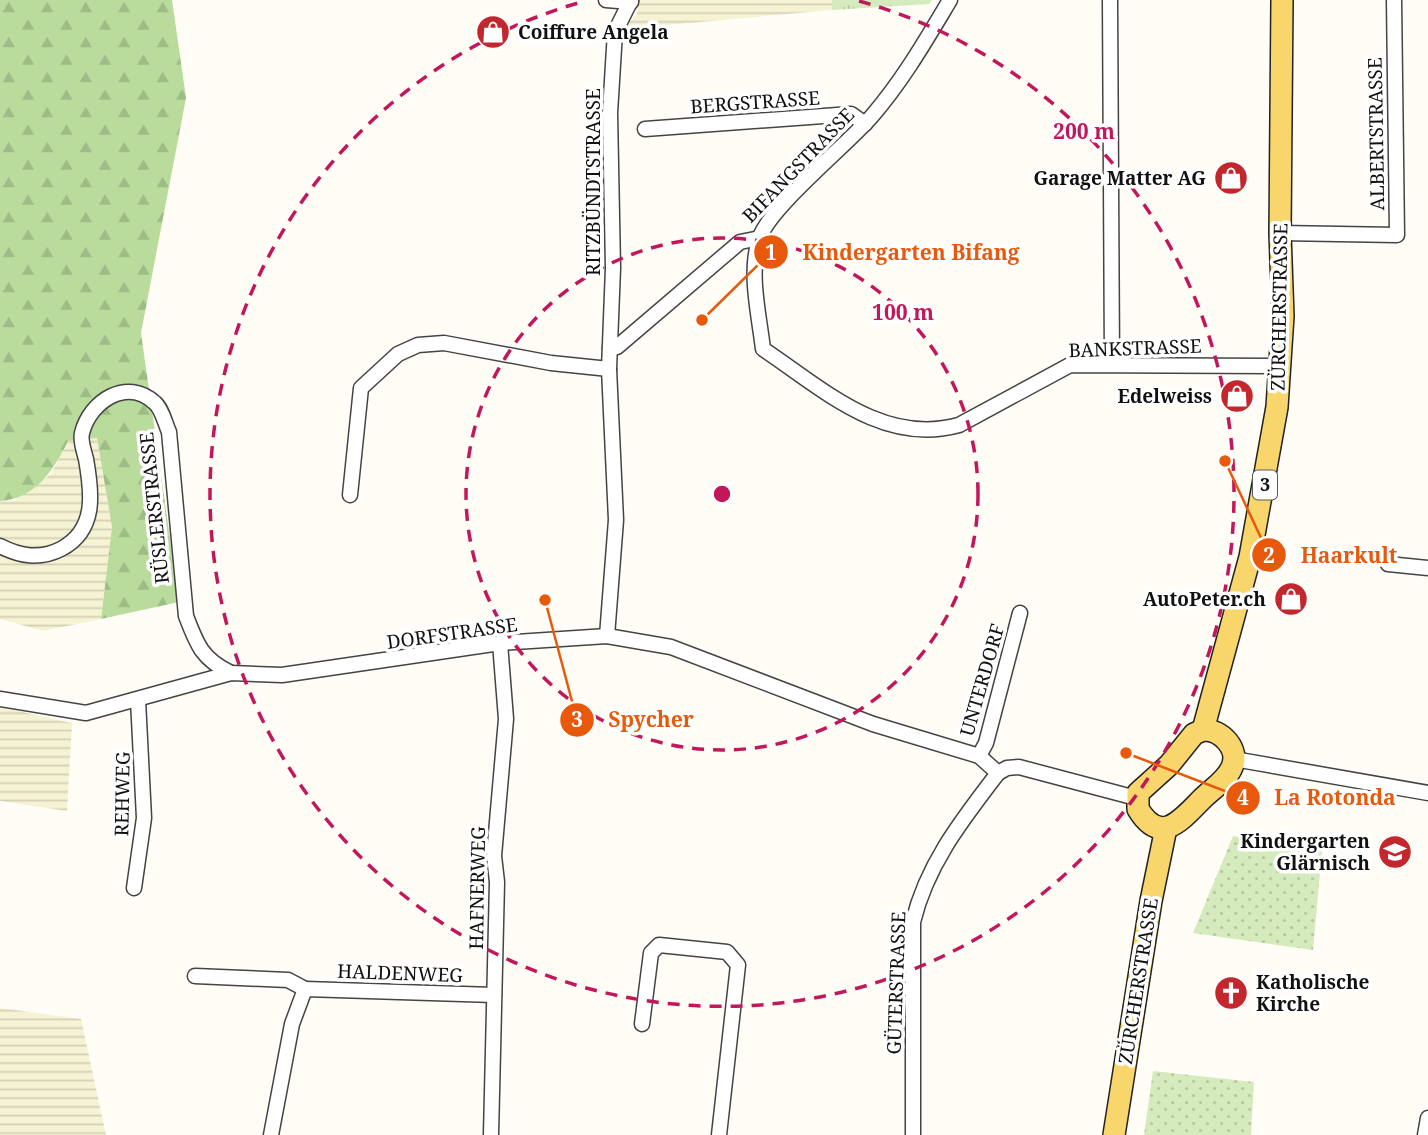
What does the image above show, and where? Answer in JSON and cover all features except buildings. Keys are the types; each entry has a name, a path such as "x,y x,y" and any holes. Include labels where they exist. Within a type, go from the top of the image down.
{"main road":[{"name":"ZÜRCHERSTRASSE","path":"1203,730 1260,508 1277,407 1283,316 1280,233 1282,0"},
{"path":"1203,730 1219,734 1231,747 1234,759 1226,776 1181,822 1166,828 1157,827 1142,816 1136,798 1141,789 1169,765 1187,741 1203,730"},
{"name":"ZÜRCHERSTRASSE","path":"1114,1135 1150,901 1166,828"}],"street":[{"path":"606,0 631,1"},
{"name":"BIFANGSTRASSE","path":"610,348 617,347 740,242 760,237 777,211 865,124 903,77 950,0"},
{"path":"1110,0 1112,363"},
{"name":"ALBERTSTRASSE","path":"1280,233 1397,235 1394,0"},
{"name":"RITZBÜNDTSTRASSE","path":"609,369 612,268 610,113 615,32 631,1"},
{"name":"BERGSTRASSE","path":"645,130 851,114 865,124"},
{"name":"BANKSTRASSE","path":"760,237 756,293 763,349 860,414 887,425 939,430 959,425 1070,365 1112,363 1280,366"},
{"path":"351,495 361,387 398,354 418,345 444,343 551,363 609,369 616,520 607,636"},
{"name":"RÜSLERSTRASSE","path":"0,546 21,557 52,553 69,544 82,530 91,511 92,492 81,436 87,416 108,396 127,392 144,394 158,405 169,432 186,616 197,644 212,664 231,673"},
{"path":"1388,564 1428,568"},
{"name":"UNTERDORF","path":"979,756 986,743 1020,613"},
{"name":"DORFSTRASSE","path":"0,699 86,713 231,673 282,675 500,643 607,636 671,647 873,724 979,756 998,773"},
{"name":"HAFNERWEG","path":"491,1135 497,882 494,856 506,719 500,643"},
{"name":"REHWEG","path":"134,888 144,818 138,700"},
{"path":"1234,759 1428,793"},
{"path":"998,773 1007,768 1019,767 1136,798"},
{"name":"GÜTERSTRASSE","path":"913,1135 913,922 921,890 934,863 998,773"},
{"path":"642,1024 651,953 659,945 727,952 738,965 719,1135"},
{"name":"HALDENWEG","path":"195,976 288,980 305,989 494,995"},
{"path":"271,1135 292,1024 305,989"},
{"path":"1425,1135 1428,1118"}],"shaded area":[{"path":"638,0 832,0 832,10 623,29 637,14"},
{"path":"97,438 112,527 101,619 43,631 0,619 0,501 14,500 51,474 68,441"},
{"path":"0,707 72,723 67,811 0,801"},
{"path":"0,1008 81,1019 106,1135 0,1135"}],"green space":[{"path":"0,0 172,0 186,98 141,333 179,602 101,619 112,527 97,438 68,441 50,472 33,489 12,499 0,501"},
{"path":"832,0 932,0 929,4 832,10"},
{"path":"1233,836 1322,851 1313,950 1193,933"},
{"path":"1153,1071 1254,1082 1251,1135 1144,1135"}],"place":[{"name":"Coiffure Angela","path":"493,32"},
{"name":"Garage Matter AG","path":"1231,178"},
{"name":"Kindergarten Bifang","path":"702,320"},
{"name":"Edelweiss","path":"1237,396"},
{"name":"Haarkult","path":"1225,461"},
{"name":"AutoPeter.ch","path":"1291,599"},
{"name":"Spycher","path":"545,600"},
{"name":"La Rotonda","path":"1126,753"},
{"name":"Kindergarten Glärnisch","path":"1395,852"},
{"name":"Katholische Kirche","path":"1231,993"}]}
